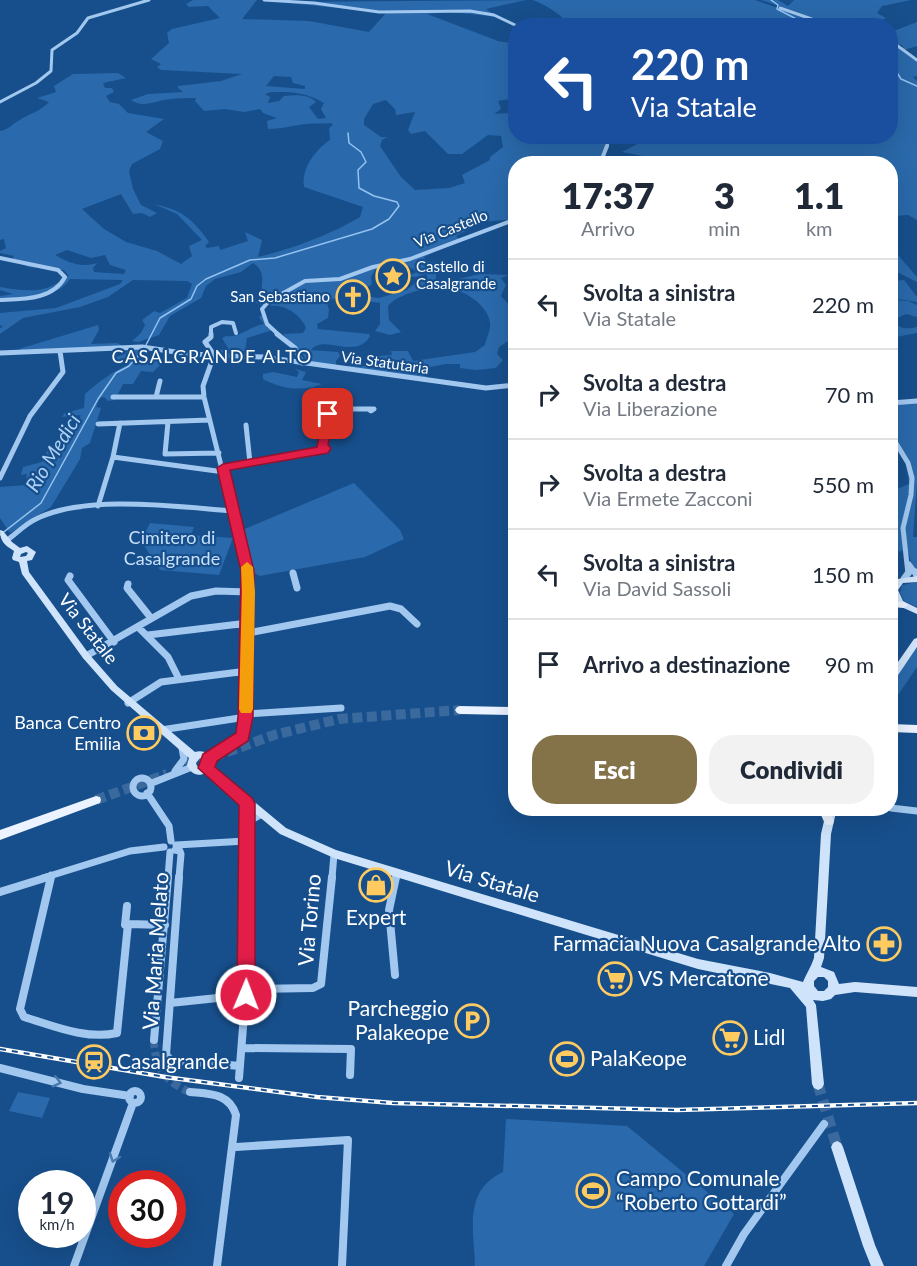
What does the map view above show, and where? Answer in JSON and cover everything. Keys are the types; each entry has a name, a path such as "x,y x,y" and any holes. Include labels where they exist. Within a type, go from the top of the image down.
{"main road":[{"name":"Via Statale","path":"3,537 21,555 25,572 86,656 128,702 182,748 198,770 207,763 247,803 295,837 334,854 698,964 786,982 824,997 831,995 831,982"},
{"path":"898,584 904,579 917,577"},
{"path":"898,600 912,610"},
{"path":"898,669 917,641"},
{"path":"460,710 508,711"},
{"path":"898,728 917,729"},
{"path":"0,835 96,800"},
{"path":"827,816 829,821"},
{"path":"818,1084 811,1005 811,975 819,958 830,816"},
{"path":"819,958 831,982"},
{"name":"Via Statale","path":"786,982 811,975 855,987 917,992"},
{"path":"786,982 798,989 811,1005"},
{"path":"813,1019 816,1006 824,997"},
{"path":"837,1147 869,1246 878,1266"}],"street":[{"path":"0,102 36,83 51,71 52,50 81,32 86,27 88,18 149,0"},
{"path":"264,0 314,3 379,12 470,11 494,15 508,22"},
{"path":"780,8 809,18"},
{"path":"898,44 905,54 917,60"},
{"name":"Via Castello","path":"302,363 296,350 271,328 263,316 261,310 269,302 308,280 340,279 373,267 411,259 508,221"},
{"path":"0,258 58,270 65,277 60,287 49,292 0,300"},
{"path":"207,763 243,736 246,716 249,592 246,558 209,420 203,386 214,355 205,342 211,338 213,324 233,323 236,333"},
{"name":"Via Statutaria","path":"0,352 145,348 262,357 486,388 508,386"},
{"path":"0,478 30,416 63,372 60,351"},
{"path":"156,397 160,381"},
{"path":"113,397 204,397"},
{"path":"898,402 917,401"},
{"path":"113,457 224,470 320,448 330,409 368,409"},
{"path":"98,424 209,420"},
{"path":"168,422 165,454 219,453"},
{"path":"98,506 113,457 120,423"},
{"path":"246,425 250,463"},
{"path":"898,446 908,461 915,481 903,518 903,542 909,572 904,579"},
{"path":"3,537 51,513 118,503 234,511"},
{"path":"908,563 917,577"},
{"path":"293,573 297,588"},
{"path":"70,576 68,580 114,642"},
{"path":"128,584 128,588 151,618"},
{"path":"86,656 114,642 180,601 198,594 216,591 249,592"},
{"path":"248,633 390,606 401,609 417,624"},
{"path":"148,635 248,623"},
{"path":"138,627 148,635 174,666 178,679"},
{"path":"128,702 157,684 178,679 247,671"},
{"path":"161,730 246,716 341,708"},
{"path":"170,775 183,762 182,748"},
{"path":"152,783 193,762"},
{"path":"142,779 152,783 151,790 147,794 135,794 132,787 142,779"},
{"path":"147,794 169,826 171,847 154,1040"},
{"path":"239,1078 246,992 247,803"},
{"path":"898,809 917,811"},
{"path":"246,822 262,814"},
{"path":"0,892 130,851 246,841"},
{"name":"Via Maria Melato","path":"171,847 180,851 181,854 166,1052 168,1059 240,1066"},
{"name":"Via Torino","path":"246,992 313,988 321,984 334,854"},
{"path":"394,975 389,909 397,873"},
{"path":"51,875 20,1009 24,1017 70,1031 108,1036 117,1033 128,924"},
{"path":"127,906 125,925 147,923 165,925"},
{"path":"147,923 166,911"},
{"path":"170,1003 246,992"},
{"path":"242,1048 351,1049 350,1075"},
{"path":"0,1068 131,1099 74,1266"},
{"path":"189,1092 218,1095 227,1099 233,1103 237,1115 217,1266"},
{"path":"726,1266 744,1234 800,1161 824,1124"},
{"path":"236,1147 348,1140 342,1266"}],"green space":[{"path":"193,0 257,0 242,19 309,21 369,32 386,13 278,2 526,0 486,9 497,17 451,12 427,14 508,43 508,99 498,101 501,109 494,114 508,113 508,144 608,144 602,156 508,156 508,220 482,222 456,236 460,240 424,257 426,261 437,263 439,270 436,273 436,280 431,283 433,285 480,274 508,275 501,278 506,285 501,296 508,304 508,341 499,347 497,354 503,360 496,368 476,370 460,368 460,364 445,364 426,368 423,375 428,377 427,379 345,368 354,364 379,365 378,356 392,355 391,351 408,351 413,361 475,352 485,345 490,326 485,310 466,294 445,287 414,292 392,302 388,306 389,320 401,332 390,335 375,331 380,324 380,303 354,299 362,296 379,298 407,290 416,282 428,278 426,274 416,277 408,276 417,272 408,266 375,270 371,277 372,284 360,291 331,300 327,304 328,318 317,324 318,329 369,334 370,336 364,343 357,346 324,344 311,350 338,352 340,356 336,361 336,366 306,362 304,356 283,334 303,333 306,328 304,323 287,309 271,306 268,299 261,305 255,302 261,300 262,275 253,263 241,272 215,279 206,286 201,298 170,316 159,335 138,342 132,341 141,333 145,325 142,320 154,311 160,313 187,298 192,284 187,281 133,280 108,297 80,307 23,318 0,334 0,328 3,327 0,325 0,313 56,308 120,284 123,280 70,279 64,286 48,295 0,302 0,296 13,294 0,290 0,287 22,290 44,289 69,276 64,270 28,267 22,264 27,262 12,259 14,256 0,253 6,248 4,239 0,240 0,131 45,106 49,102 37,98 56,92 54,86 73,74 118,73 126,78 103,83 105,88 112,88 114,92 106,96 110,102 119,104 128,113 164,119 146,132 163,141 160,149 132,164 129,171 133,189 141,205 157,213 150,217 142,213 133,214 121,194 82,209 104,229 126,242 157,251 181,264 192,256 189,246 202,240 177,214 154,204 172,209 192,221 209,242 205,246 207,248 219,246 220,250 248,241 245,232 262,240 258,257 310,241 360,217 363,207 304,187 305,173 310,161 330,140 329,128 333,125 331,123 268,129 267,121 277,118 263,113 260,109 244,112 225,109 204,111 195,101 196,98 171,99 145,104 131,100 148,94 183,92 178,86 221,81 242,74 161,70 157,67 161,64 151,59 169,43 167,33 172,29 220,18 208,6 189,7 186,4","holes":["274,76 291,77 293,83 305,86 305,89 266,86","271,92 299,93 324,103 321,109 326,118 318,119 309,107 316,102 305,96 284,96 279,101 268,103 270,97 265,94","386,100 395,109 396,115 415,112 408,130 411,134 425,131 448,154 462,154 488,135 501,136 503,147 490,157 490,160 462,175 465,183 449,188 415,190 401,177 380,146 382,140 387,137 381,137 364,125 364,119 373,104","67,250 91,258 105,255 110,265 126,270 124,274 94,272 93,268 97,263 75,264 55,255"]},
{"path":"533,0 755,0 806,18 562,18"},
{"path":"761,0 778,0 788,6 794,0 911,0 882,6 877,13 886,18 814,18"},
{"path":"917,22 917,46 904,50 903,46 898,44 898,29"},
{"path":"898,46 917,61 917,76 913,77 917,81 917,220 908,215 898,216 898,156 643,156 622,152 637,144 898,144"},
{"path":"898,255 917,277 917,282 899,273"},
{"path":"898,280 904,280 917,297 917,302 898,299"},
{"path":"898,300 917,305 917,317 906,314 898,318"},
{"path":"262,315 273,330 247,338 245,351 220,353 216,351 228,348 222,338 264,324 259,317"},
{"path":"98,325 99,330 91,344 117,343 126,347 22,351 19,349"},
{"path":"898,325 906,328 917,327 917,333 898,337"},
{"path":"128,349 151,350 143,357 164,361 153,372 141,371 133,384 123,384 115,400 108,401 104,397 100,398 96,407 101,408 90,443 82,448 80,459 51,507 10,533 0,518 0,487 26,485 29,479 26,479 27,474 21,475 23,467 42,462 50,445 68,444 81,415 62,417 65,413 84,408 85,394 105,378 128,365 125,360 114,363 113,358 125,354"},
{"path":"295,369 306,372 302,380 322,384 307,388 292,388 263,379 263,374 273,372 297,377 299,372"},
{"path":"917,402 917,483 913,537 917,537 917,571 912,565 907,548 899,552 898,549 898,489 909,484 906,461 898,450 898,403"},
{"path":"354,483 400,530 404,539 365,557 260,576 252,572 242,530"},
{"name":"Cimitero di Casalgrande","path":"150,523 194,527 191,535 233,538 219,575 160,570 141,541"},
{"path":"917,582 917,607 904,601 900,593 902,585"},
{"path":"917,647 917,667 898,695 898,673"},
{"path":"18,1092 50,1098 42,1118 9,1111"},
{"name":"Campo Comunale “Roberto Gottardi”","path":"506,1119 627,1126 734,1214 704,1266 475,1266 473,1225 476,1200 490,1180 503,1172"}],"waterway":[{"path":"771,0 778,5 777,9 794,18"},
{"path":"898,74 901,79 917,86"},
{"path":"146,345 160,318 191,299 197,286 206,279 250,260 275,258 372,229 389,219 399,206 397,202 374,196 359,188 358,170 366,162 361,152 349,143 348,133"},
{"name":"Rio Medici","path":"0,535 41,503 98,399 116,373 129,366 144,349"}],"tunnel":[{"path":"186,767 274,735 339,719 460,710"},
{"path":"96,800 167,774"},
{"path":"154,1040 156,1057 163,1072 174,1084 190,1092"},
{"path":"818,1084 837,1147"}],"railway":[{"path":"0,1049 165,1077 317,1097 393,1103 677,1110 917,1103"}],"slow traffic":[{"path":"246,709 249,592 247,567"}],"place":[{"name":"Castello di Casalgrande","path":"393,276"},
{"name":"San Sebastiano","path":"353,297"},
{"name":"Banca Centro Emilia","path":"144,733"},
{"name":"Expert","path":"376,885"},
{"name":"Farmacia Nuova Casalgrande Alto","path":"884,944"},
{"name":"VS Mercatone","path":"615,979"},
{"name":"Parcheggio Palakeope","path":"472,1021"},
{"name":"Lidl","path":"730,1038"},
{"name":"PalaKeope","path":"567,1059"},
{"name":"Casalgrande","path":"94,1062"},
{"name":"Campo Comunale “Roberto Gottardi”","path":"593,1191"}],"district":[{"name":"CASALGRANDE ALTO","path":"212,357"}],"route":[{"path":"246,995 245,835 247,803 206,768 210,764 209,758 234,744 243,736 246,717 248,571 223,468 318,450 324,451 325,448 322,447 328,414"}]}
